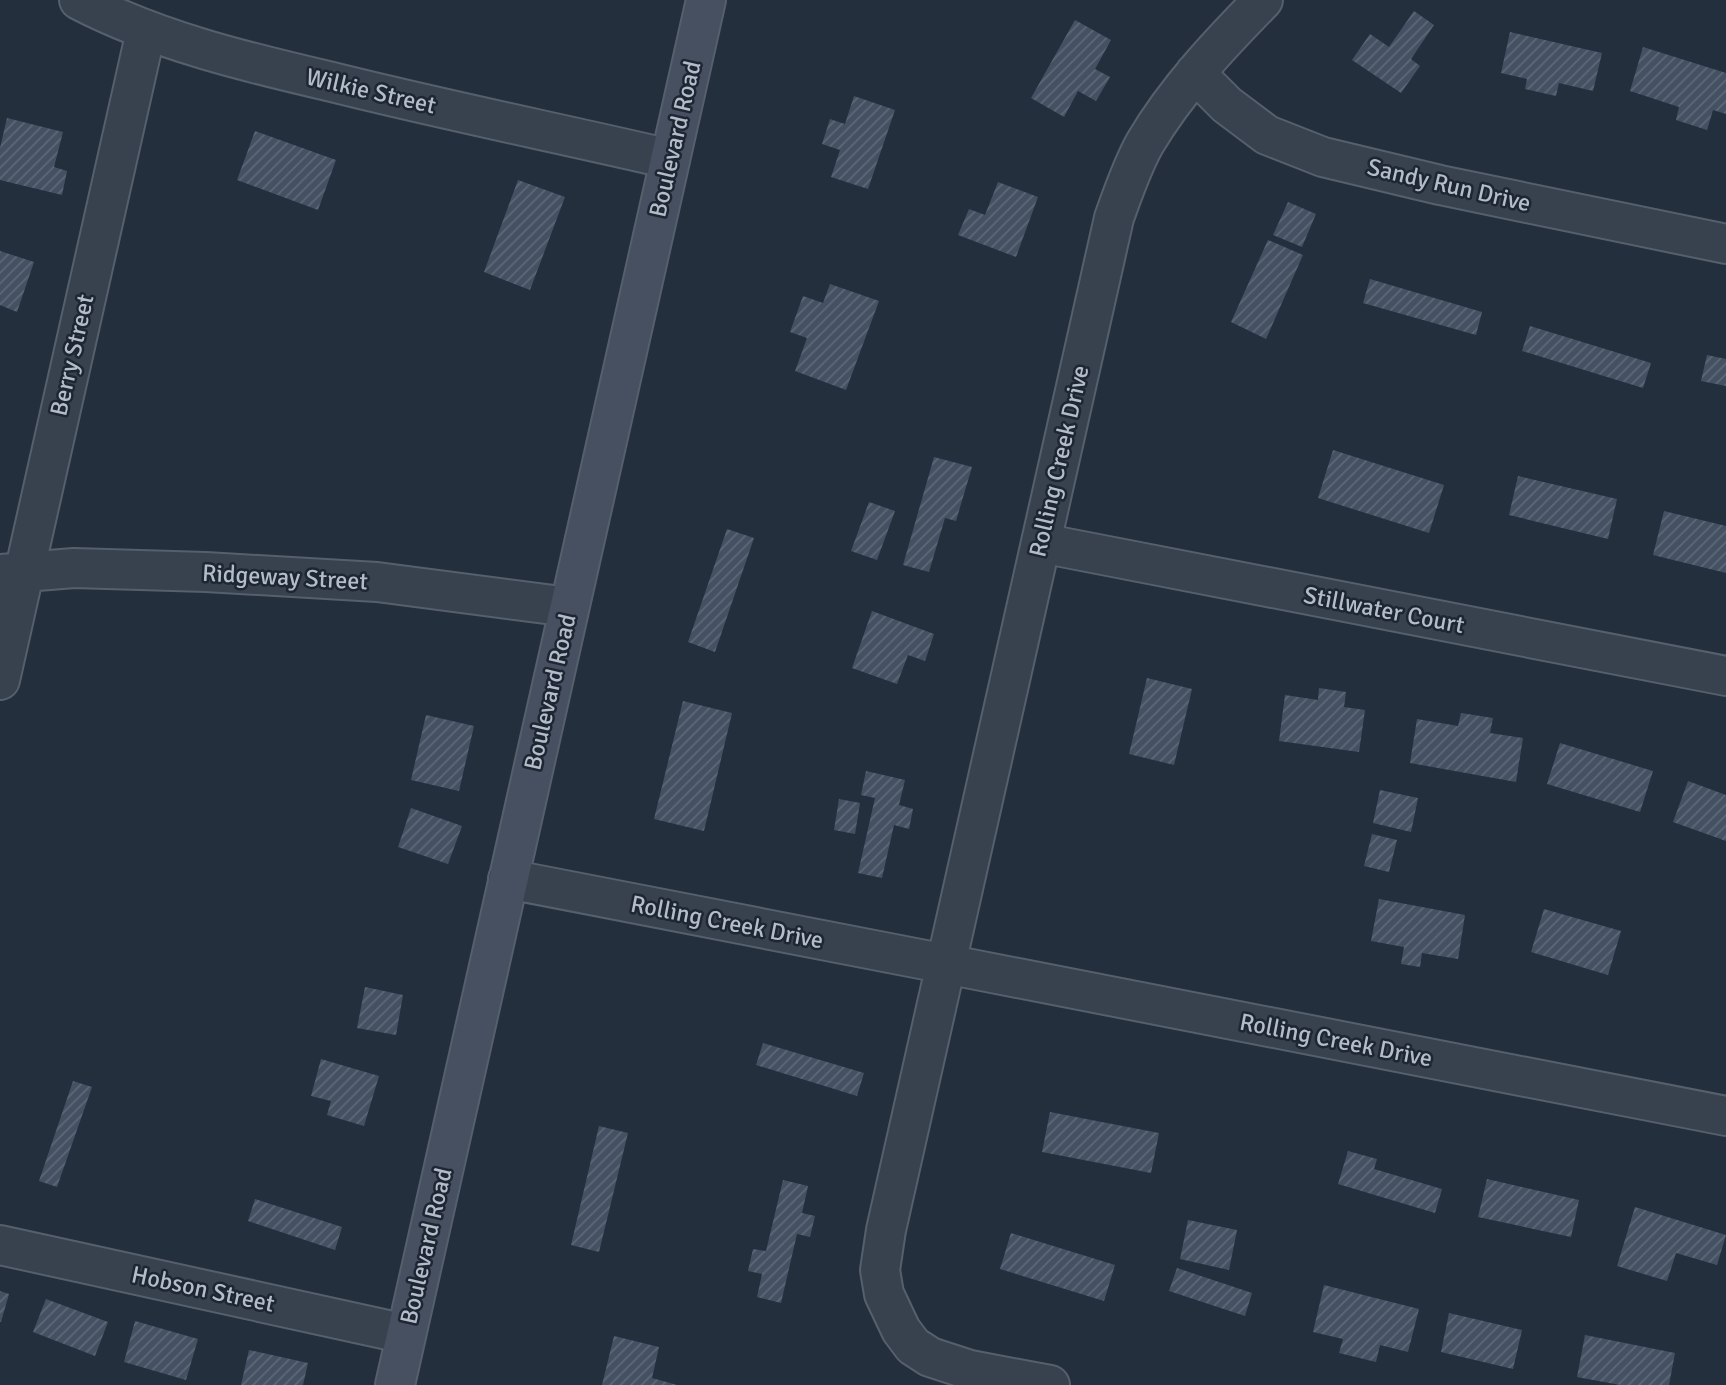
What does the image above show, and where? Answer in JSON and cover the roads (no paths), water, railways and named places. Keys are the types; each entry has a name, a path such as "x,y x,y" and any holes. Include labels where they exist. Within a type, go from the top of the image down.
{"street":[{"name":"Wilkie Street","path":"79,0 146,31 265,66 421,104 670,159"},
{"name":"Boulevard Road","path":"395,1385 706,0"},
{"name":"Rolling Creek Drive","path":"1050,1385 970,1370 930,1357 913,1346 901,1329 884,1294 880,1270 886,1230 1114,218 1145,144 1167,110 1195,73 1263,0"},
{"name":"Berry Street","path":"0,680 12,574 146,31"},
{"name":"Sandy Run Drive","path":"1195,73 1227,105 1267,135 1323,156 1440,185 1726,244"},
{"name":"Stillwater Court","path":"1041,543 1726,676"},
{"name":"Ridgeway Street","path":"12,574 74,568 206,572 364,582 569,607"},
{"name":"Rolling Creek Drive","path":"508,879 1726,1116"},
{"name":"Hobson Street","path":"0,1245 406,1334"}]}
